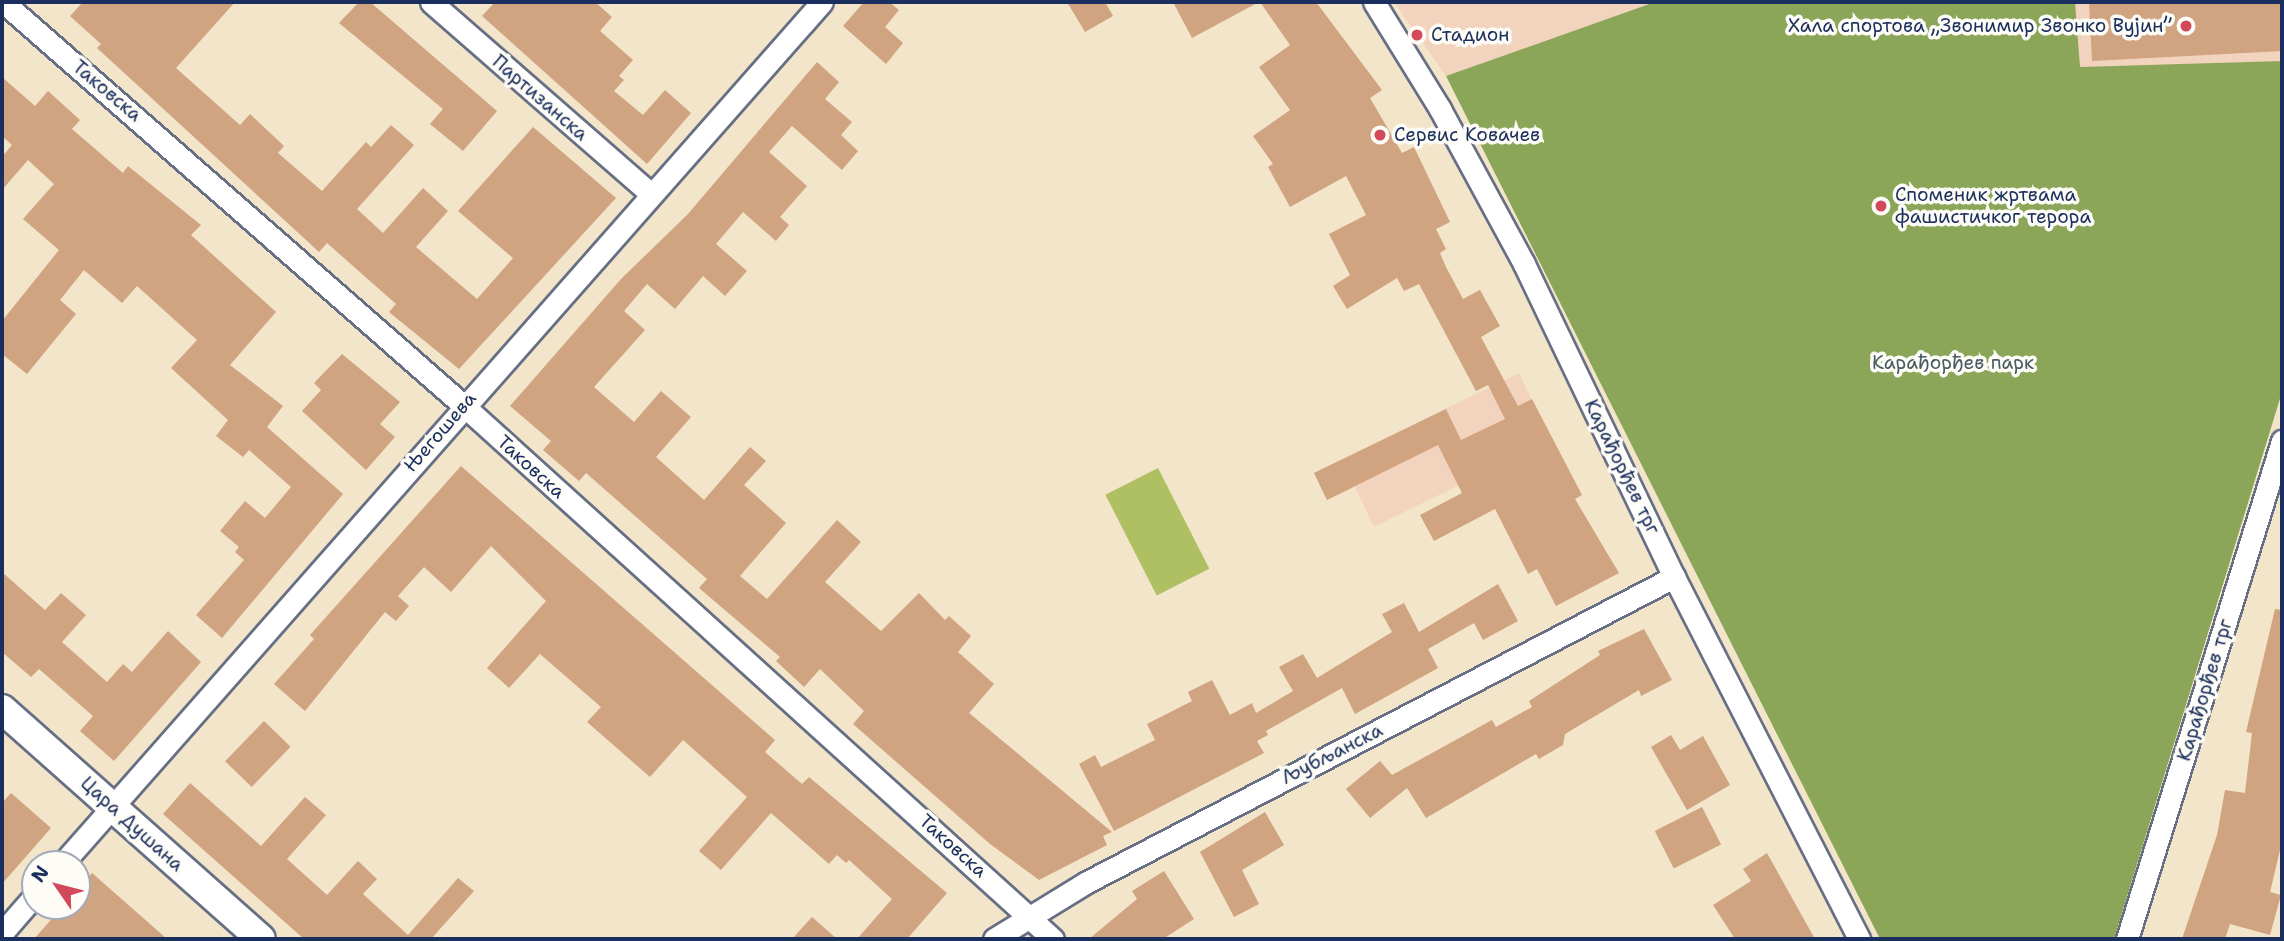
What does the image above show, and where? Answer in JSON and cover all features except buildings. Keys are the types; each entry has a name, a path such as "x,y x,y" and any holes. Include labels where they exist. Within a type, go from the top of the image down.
{"street":[{"name":"Таковска","path":"3,2 463,405 1053,939"},
{"name":"Партизанска","path":"431,2 650,193"},
{"name":"Његошева","path":"74,850 463,405 822,2"},
{"name":"Карађорђев трг","path":"1374,2 1440,109 1524,264 1674,576 1859,939"},
{"name":"Карађорђев трг","path":"2127,939 2282,441"},
{"name":"Љубљанска","path":"994,939 1087,882 1674,576"},
{"name":"Цара Душана","path":"2,709 261,939"},
{"path":"2,933 21,911"}],"shaded area":[{"path":"1394,2 1655,2 1446,76"},
{"name":"Хала спортова „Звонимир Звонко Вујин”","path":"2075,2 2282,2 2282,67 2075,67"},
{"path":"1519,373 1551,440 1374,527 1355,487 1327,500 1314,473"}],"green space":[{"name":"Карађорђев парк","path":"1655,2 2075,2 2080,67 2282,61 2282,392 2114,939 1880,939 1446,76"},
{"path":"1158,468 1209,569 1157,595 1105,495"}],"place":[{"name":"Хала спортова „Звонимир Звонко Вујин”","path":"2186,26"},
{"name":"Стадион","path":"1417,35"},
{"name":"Сервис Ковачев","path":"1380,135"},
{"name":"Споменик жртвама фашистичког терора","path":"1881,206"}]}
